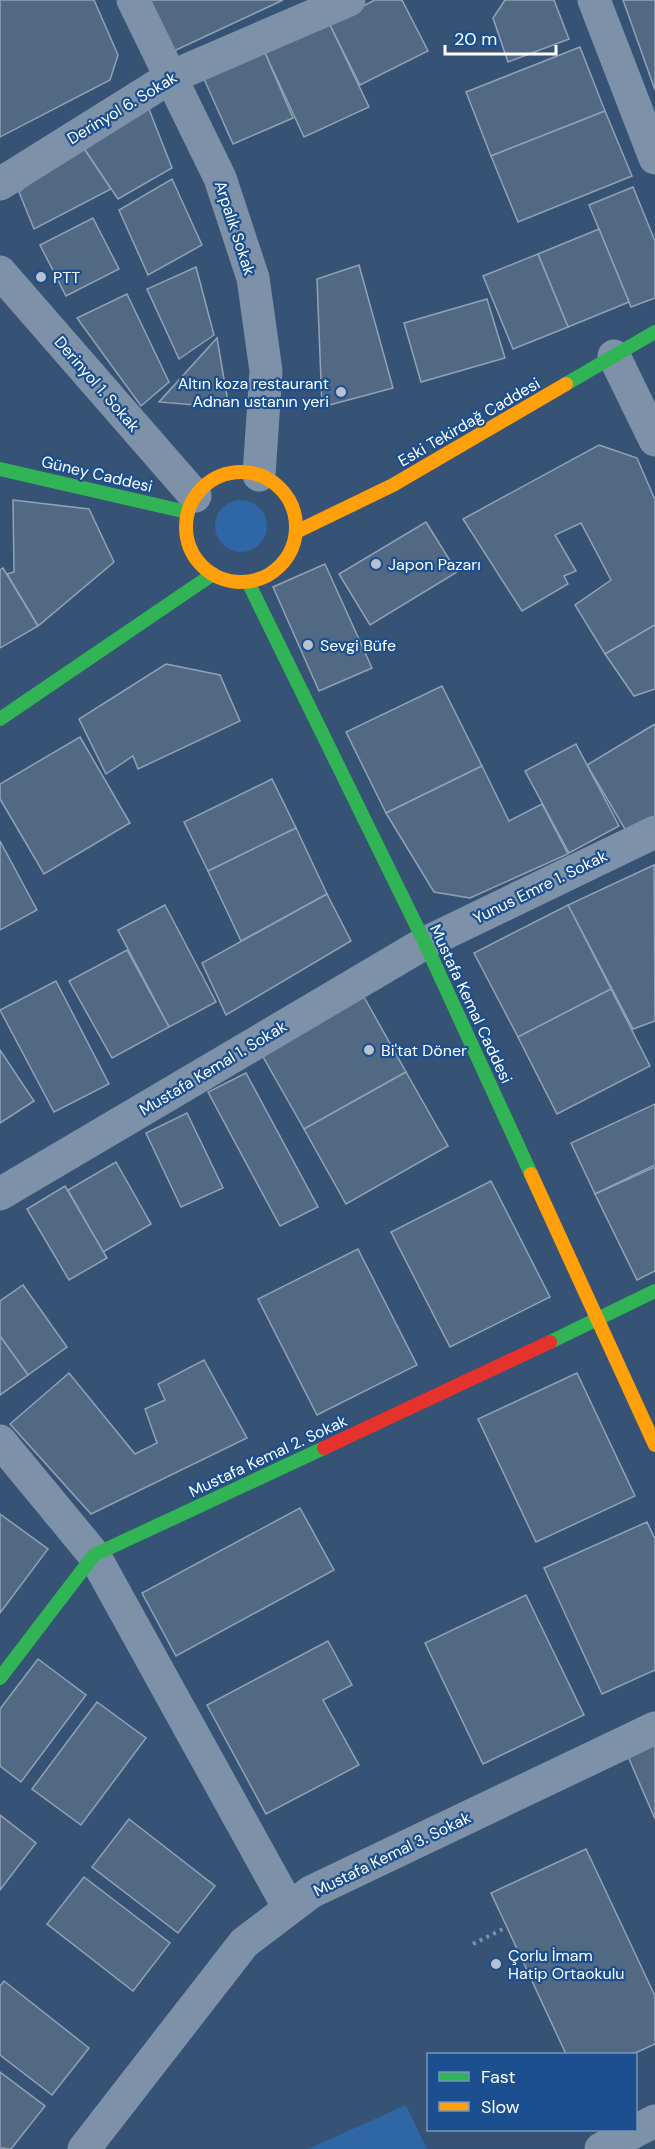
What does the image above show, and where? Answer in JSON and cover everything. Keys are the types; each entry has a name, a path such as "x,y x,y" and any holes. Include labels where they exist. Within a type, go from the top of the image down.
{"street":[{"name":"Arpalık Sokak","path":"133,0 220,178 253,278 266,371 259,475"},
{"name":"Derinyol 6. Sokak","path":"0,184 171,77 349,0"},
{"path":"594,0 655,158"},
{"name":"Derinyol 1. Sokak","path":"0,272 191,504"},
{"name":"Eski Tekirdağ Caddesi","path":"296,532 393,485 655,332"},
{"path":"614,356 655,440"},
{"name":"Güney Caddesi","path":"0,469 191,504"},
{"path":"241,472 259,475 275,483 288,497 295,514 296,532 291,550 281,566 266,576 248,582 230,581 213,574 199,563 189,548 185,530 191,504 207,483 223,475 241,472"},
{"path":"0,719 213,574"},
{"name":"Mustafa Kemal Caddesi","path":"248,582 426,943 655,1445"},
{"name":"Yunus Emre 1. Sokak","path":"426,943 655,832"},
{"name":"Mustafa Kemal 1. Sokak","path":"0,1194 426,943"},
{"name":"Mustafa Kemal 2. Sokak","path":"0,1678 94,1555 655,1291"},
{"path":"0,1441 94,1555 289,1908"},
{"name":"Mustafa Kemal 3. Sokak","path":"84,2149 244,1943 289,1908 311,1892 655,1728"},
{"path":"637,2130 655,2121"},
{"path":"601,2149 636,2131"}],"path":[{"path":"473,1944 507,1928"}],"shaded area":[{"path":"241,500 251,502 259,508 265,516 267,526 265,536 259,544 251,550 241,552 231,550 223,544 217,536 215,526 217,516 223,508 231,502"},
{"path":"406,2105 427,2149 308,2149"}],"building":[{"path":"0,0 94,0 118,55 110,80 0,137"},
{"path":"149,0 283,0 174,51"},
{"path":"375,0 402,0 428,51 360,85 329,23"},
{"path":"505,0 554,0 569,39 508,62 493,18"},
{"path":"623,0 655,0 655,90"},
{"path":"329,23 369,107 304,137 265,53"},
{"path":"580,47 605,111 491,156 466,92"},
{"path":"265,53 293,118 233,144 204,79"},
{"path":"147,104 172,168 118,199 79,141"},
{"path":"605,111 632,176 518,222 491,156"},
{"path":"79,141 111,189 34,229 19,192"},
{"path":"172,179 202,245 148,275 119,210"},
{"path":"633,187 655,241 655,298 631,307 589,205"},
{"path":"93,218 119,269 66,296 40,245"},
{"path":"599,229 629,302 568,327 538,254"},
{"path":"538,254 568,327 513,349 483,276"},
{"path":"359,265 393,388 322,407 317,279"},
{"path":"196,267 214,335 179,359 147,289"},
{"path":"127,294 169,382 141,406 77,318"},
{"path":"487,299 505,358 421,382 404,323"},
{"path":"217,338 229,408 159,402"},
{"path":"599,445 637,458 655,500 655,625 605,654 575,605 611,580 581,523 555,535 576,571 564,576 568,584 522,611 463,519"},
{"path":"13,500 89,509 114,562 38,626 7,574 14,572"},
{"path":"426,522 457,572 370,625 339,574"},
{"path":"325,564 372,668 319,691 273,587"},
{"path":"3,568 38,626 0,648 0,570"},
{"path":"655,625 655,689 634,696 605,654"},
{"path":"166,664 220,675 240,721 138,769 133,756 106,774 79,719"},
{"path":"442,686 482,766 386,813 346,732"},
{"path":"655,724 655,827 632,841 587,765"},
{"path":"80,737 130,823 44,874 0,799 0,784"},
{"path":"576,744 619,826 569,853 525,771"},
{"path":"482,766 509,821 542,804 568,854 470,898 434,892 386,813"},
{"path":"272,779 296,828 208,871 184,822"},
{"path":"296,828 327,894 241,941 208,871"},
{"path":"0,841 37,910 0,930"},
{"path":"654,865 655,1021 633,1029 568,905"},
{"path":"327,894 351,941 226,1015 202,963"},
{"path":"165,905 216,1002 169,1027 118,930"},
{"path":"568,905 611,989 518,1037 474,953"},
{"path":"127,950 169,1027 112,1058 69,981"},
{"path":"56,981 109,1084 54,1112 0,1010"},
{"path":"611,989 650,1066 557,1114 518,1037"},
{"path":"364,997 406,1072 304,1129 262,1055"},
{"path":"0,1050 34,1101 0,1123"},
{"path":"406,1072 448,1146 346,1204 304,1129"},
{"path":"246,1073 318,1207 280,1226 208,1092"},
{"path":"655,1104 655,1165 595,1194 571,1143"},
{"path":"187,1113 223,1188 181,1207 146,1133"},
{"path":"116,1162 151,1224 103,1252 68,1190"},
{"path":"655,1167 655,1271 637,1280 595,1194"},
{"path":"491,1181 550,1297 450,1347 391,1232"},
{"path":"65,1186 107,1258 69,1280 27,1209"},
{"path":"358,1249 417,1365 317,1415 258,1299"},
{"path":"23,1285 67,1347 28,1375 0,1336 0,1301"},
{"path":"0,1336 28,1375 0,1395"},
{"path":"204,1360 247,1438 91,1514 10,1424 69,1373 135,1454 157,1443 145,1409 165,1400 158,1384"},
{"path":"577,1373 635,1496 536,1542 478,1419"},
{"path":"300,1508 334,1570 176,1656 142,1593"},
{"path":"0,1514 48,1549 0,1613"},
{"path":"647,1522 655,1539 655,1670 602,1694 544,1568"},
{"path":"526,1595 584,1715 483,1764 425,1643"},
{"path":"328,1641 352,1685 323,1700 359,1765 266,1814 207,1705"},
{"path":"38,1659 86,1695 21,1782 0,1766 0,1709"},
{"path":"97,1702 146,1738 81,1825 32,1789"},
{"path":"655,1731 655,1819 623,1745"},
{"path":"0,1815 36,1843 0,1890"},
{"path":"129,1819 215,1886 178,1933 92,1867"},
{"path":"586,1849 655,1996 655,2044 635,2053 566,2053 491,1893"},
{"path":"84,1877 170,1943 133,1991 47,1924"},
{"path":"4,1981 89,2048 52,2095 0,2055 0,1986"},
{"path":"0,2072 45,2106 11,2149 0,2148"}],"traffic: fast":[{"path":"566,384 655,332"},
{"path":"0,469 187,512"},
{"path":"0,719 213,574"},
{"path":"248,582 425,943 531,1174"},
{"path":"550,1342 655,1291"},
{"path":"0,1678 94,1555 324,1448"}],"traffic: slow":[{"path":"296,532 393,485 566,384"},
{"path":"241,472 262,476 280,488 292,506 296,527 292,548 280,566 262,578 241,582 220,578 202,566 190,548 186,527 190,506 202,488 220,476 241,472"},
{"path":"531,1174 655,1445"}],"traffic: jam":[{"path":"324,1448 550,1342"}],"place":[{"name":"PTT","path":"41,277"},
{"name":"Altın koza restaurant Adnan ustanın yeri","path":"341,392"},
{"name":"Japon Pazarı","path":"376,564"},
{"name":"Sevgi Büfe","path":"308,645"},
{"name":"Bi'tat Döner","path":"369,1050"},
{"name":"Çorlu İmam Hatip Ortaokulu","path":"496,1964"}]}
